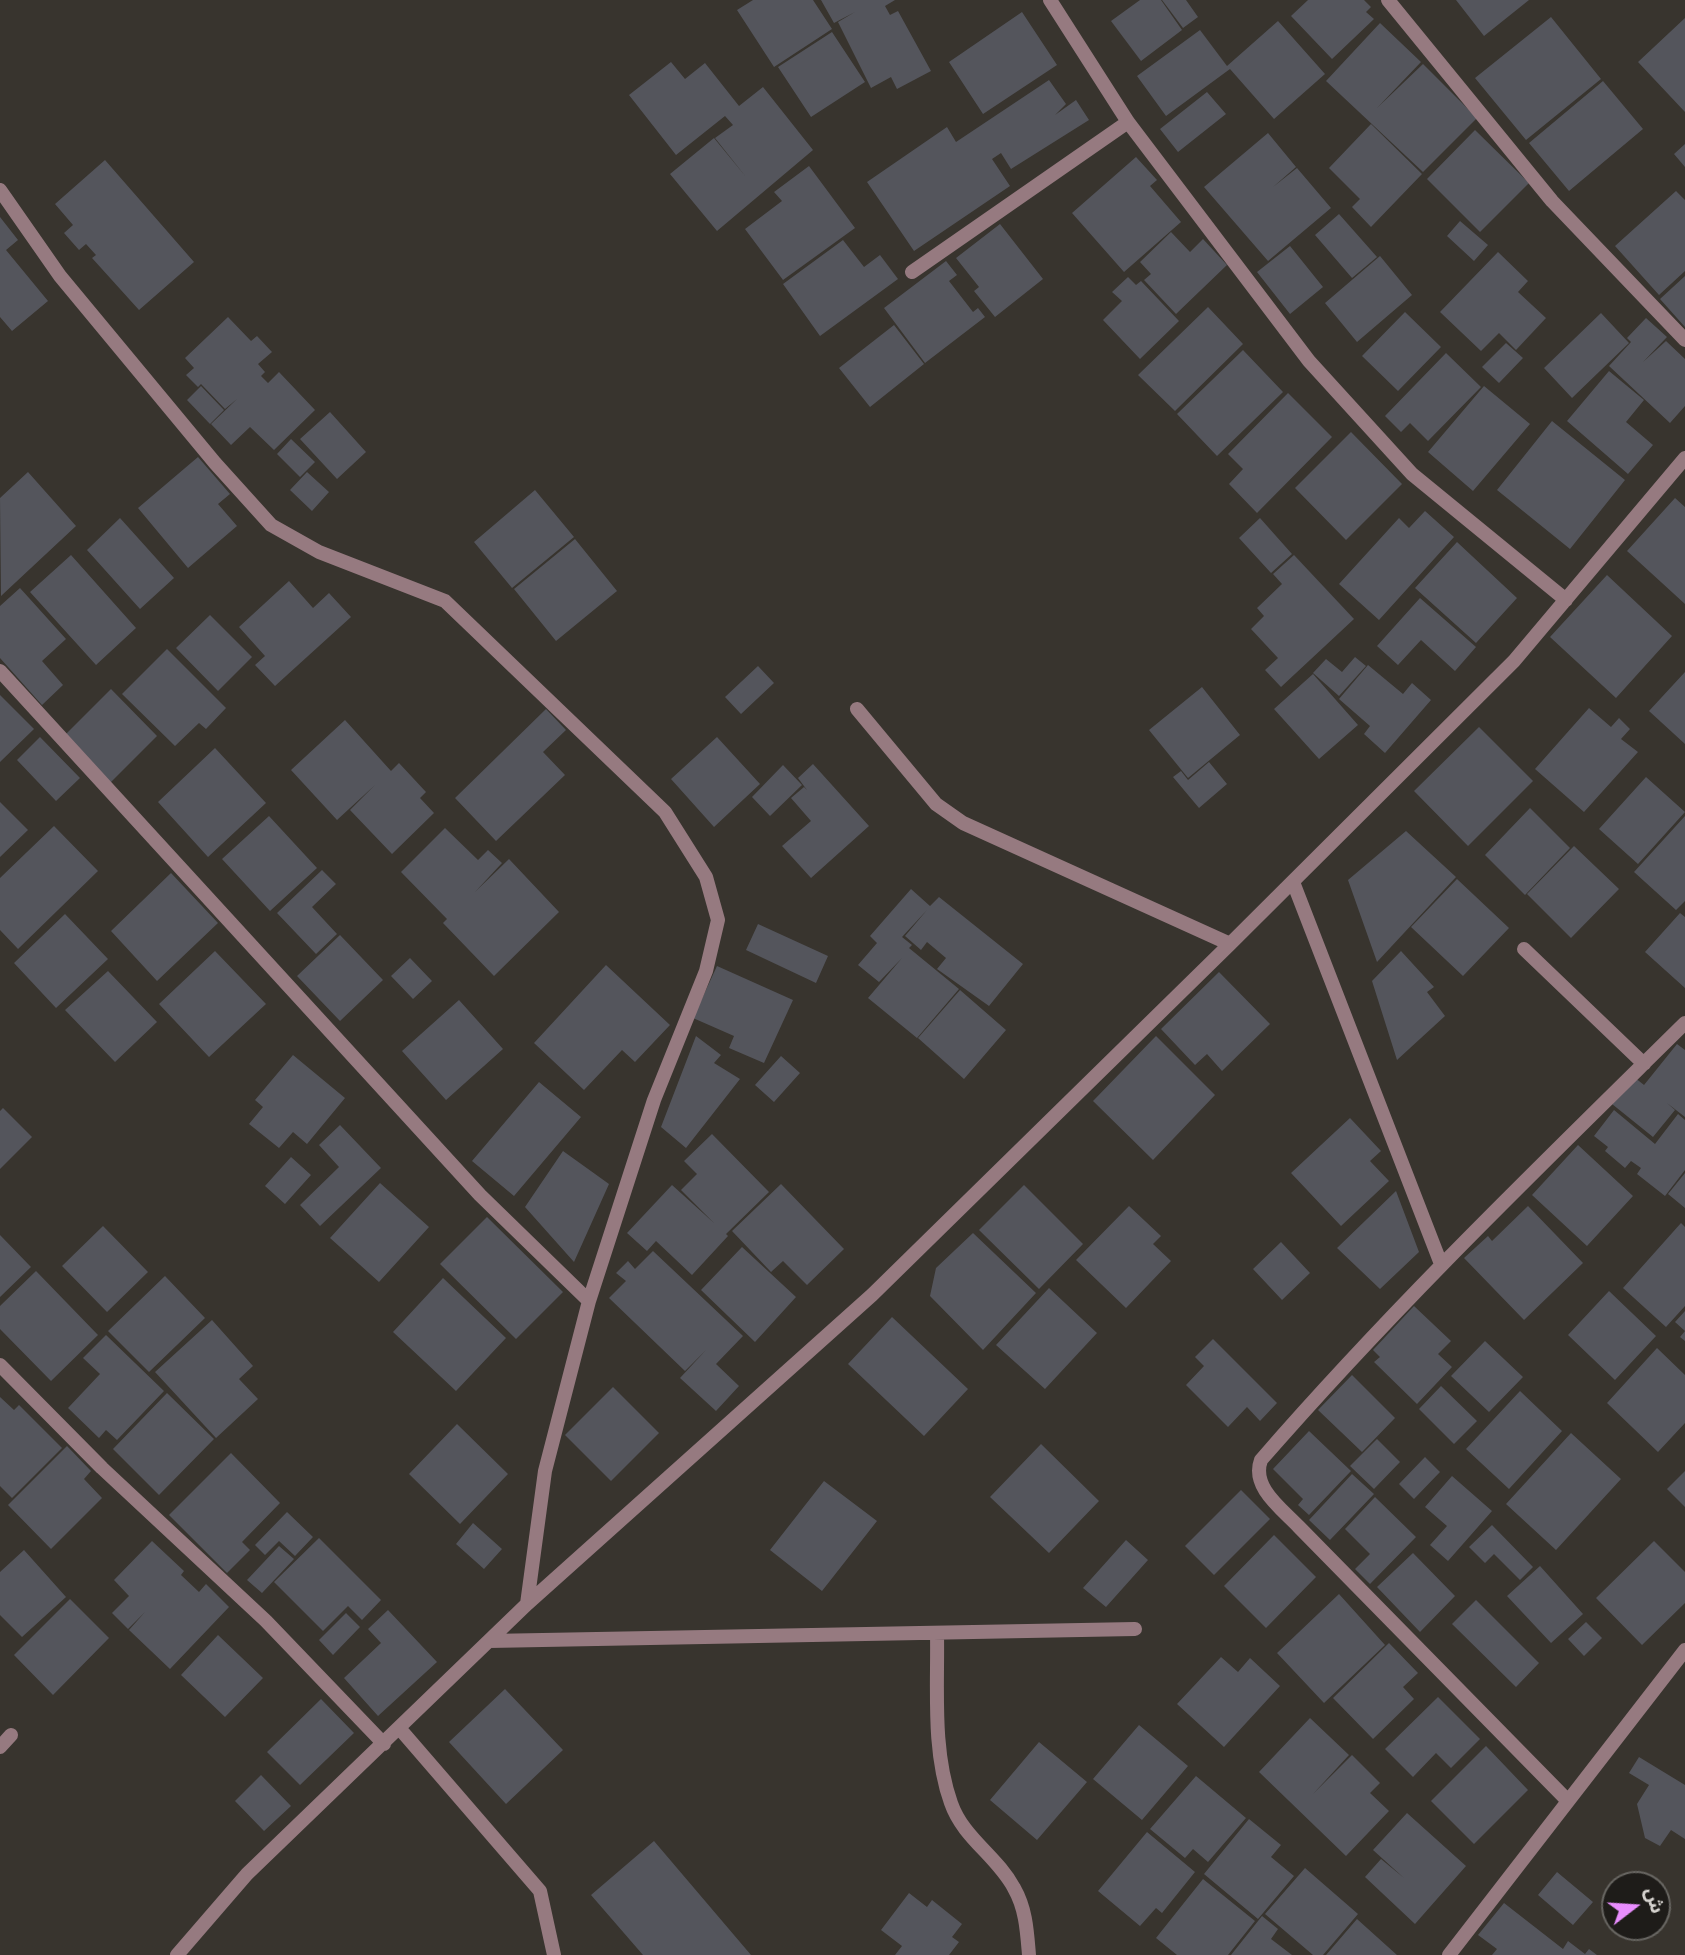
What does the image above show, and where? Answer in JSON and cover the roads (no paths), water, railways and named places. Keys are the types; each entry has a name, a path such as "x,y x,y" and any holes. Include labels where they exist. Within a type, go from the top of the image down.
{"street":[{"path":"1050,0 1128,122 1308,361 1412,474 1566,600"},
{"path":"1388,0 1552,201 1685,340"},
{"path":"912,272 1128,122"},
{"path":"0,190 60,276 215,463 271,525 319,552 445,601 665,812 706,877 718,920 706,971 654,1100 589,1301 545,1471 527,1604"},
{"path":"177,1955 247,1874 527,1604 872,1295 1293,882 1514,661 1683,464"},
{"path":"0,671 480,1195 589,1301"},
{"path":"857,709 936,804 963,823 1230,944"},
{"path":"1293,882 1441,1264"},
{"path":"1524,949 1644,1064"},
{"path":"1568,1801 1260,1485 1257,1471 1261,1460 1345,1364 1441,1264 1685,1023"},
{"path":"0,1364 102,1468 266,1621 384,1744"},
{"path":"489,1642 1135,1629"},
{"path":"937,1633 940,1752 951,1803 966,1831 1013,1887 1025,1915 1029,1955"},
{"path":"1449,1955 1685,1652"},
{"path":"400,1728 540,1891 554,1955"},
{"path":"0,1747 10,1735"}]}
